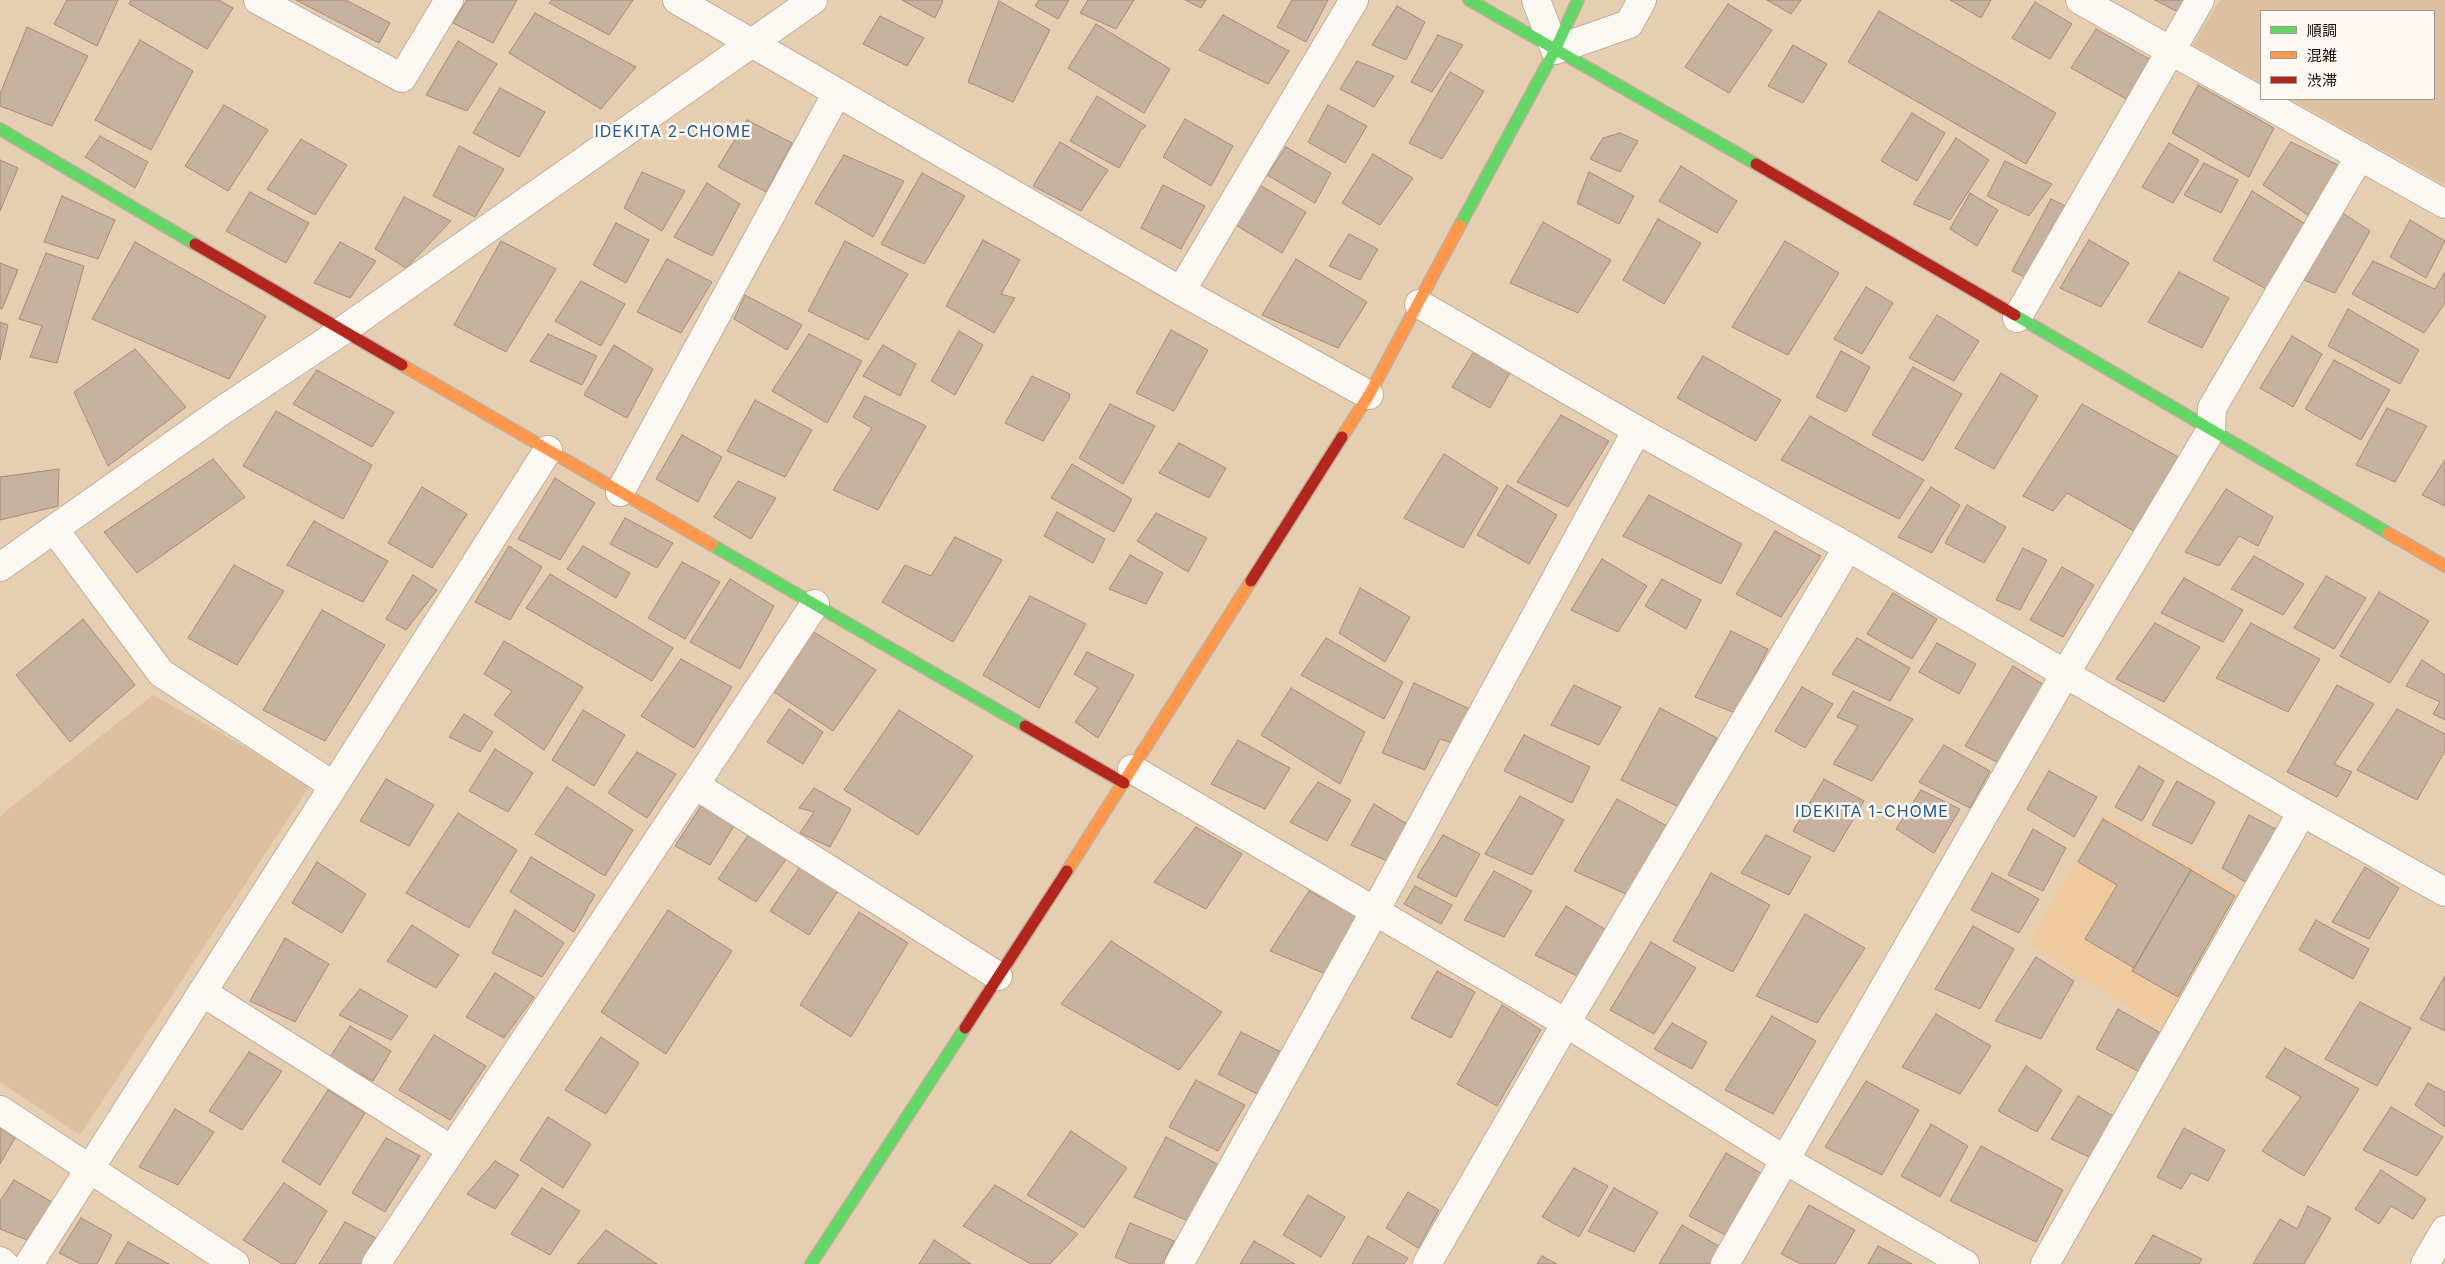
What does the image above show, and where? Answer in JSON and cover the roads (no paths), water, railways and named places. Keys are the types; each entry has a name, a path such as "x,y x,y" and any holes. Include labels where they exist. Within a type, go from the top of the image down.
{"street":[{"path":"258,0 402,78 449,0"},
{"path":"677,0 705,7 750,43 1181,291 1368,395"},
{"path":"0,567 223,410 342,331 813,0"},
{"path":"1181,291 1354,0"},
{"path":"1469,0 1722,144 2017,318 2445,566"},
{"path":"1536,0 1555,50"},
{"path":"810,1264 1128,776 1368,395 1555,50 1578,0"},
{"path":"1555,50 1629,24 1642,0"},
{"path":"2080,0 2445,204"},
{"path":"2017,318 2200,0"},
{"path":"620,492 837,93"},
{"path":"0,129 342,331 815,604 1375,911 1566,1022 1785,1160 1965,1264"},
{"path":"1725,1264 2065,674 2211,430 2212,408 2360,156"},
{"path":"1419,304 1637,430 1848,547 2302,812 2445,892"},
{"path":"1179,1264 1375,911 1637,430"},
{"path":"29,1264 548,450"},
{"path":"54,529 161,673 334,786"},
{"path":"1427,1264 1566,1022 1848,547"},
{"path":"376,1264 815,604"},
{"path":"695,785 998,976"},
{"path":"2045,1264 2302,812"},
{"path":"202,992 452,1150"},
{"path":"0,1110 235,1264"},
{"path":"2425,1264 2445,1230"},
{"path":"0,1261 4,1264"}],"district":[{"name":"IDEKITA 2-CHOME","path":"673,132"},
{"name":"IDEKITA 1-CHOME","path":"1872,812"}]}
